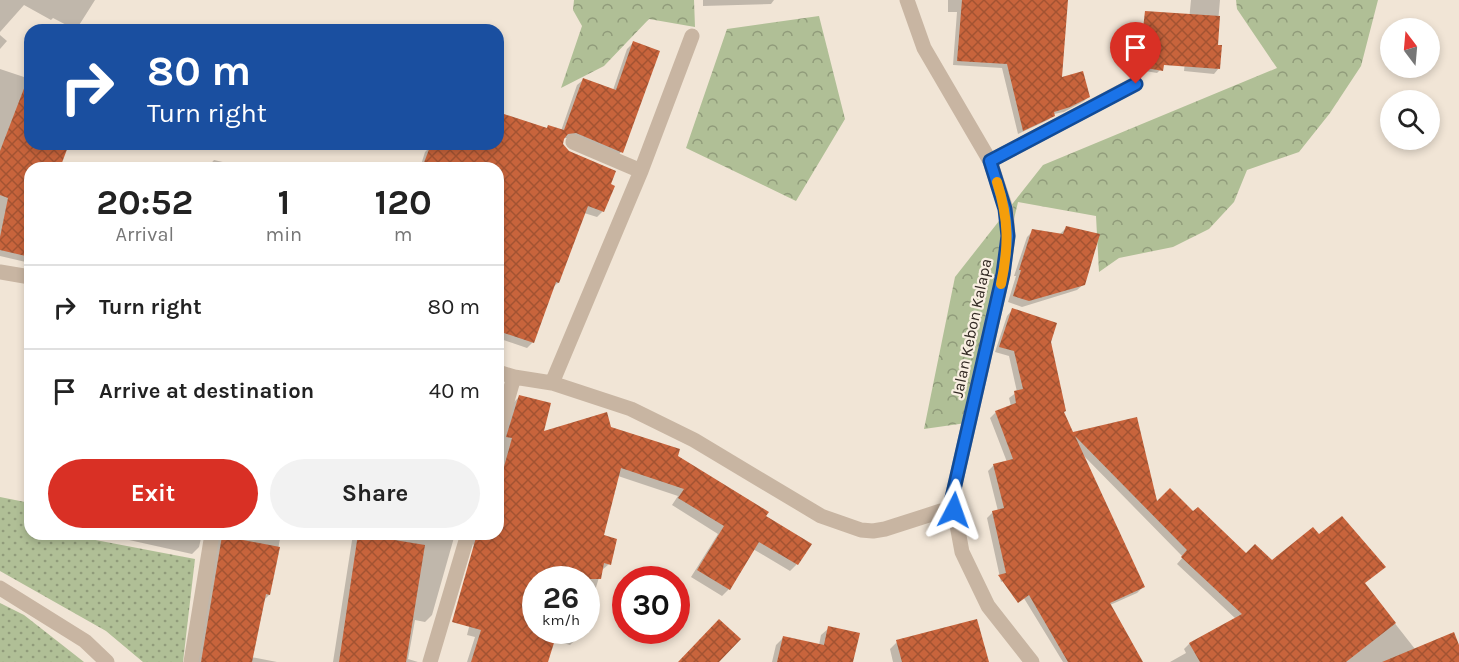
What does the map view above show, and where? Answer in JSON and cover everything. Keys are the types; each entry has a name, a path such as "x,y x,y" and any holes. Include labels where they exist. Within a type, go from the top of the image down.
{"street":[{"name":"Jalan Kebon Kalapa","path":"907,0 924,48 990,161 1005,209 1008,236 1003,274 952,498 962,552 988,606 1032,662"},
{"path":"552,383 641,171 692,36"},
{"path":"990,161 1136,84"},
{"path":"573,142 641,171"},
{"path":"0,272 24,276"},
{"path":"504,374 552,383 631,409 694,440 821,516 861,530 879,530 941,511 954,510"},
{"path":"504,411 514,377"},
{"path":"191,662 211,540"},
{"path":"430,662 466,540"},
{"path":"0,588 85,641 107,662"}],"green space":[{"path":"574,0 694,0 695,27 649,19 604,66 561,88 582,26 573,10"},
{"path":"1236,0 1378,0 1361,66 1330,113 1299,152 1247,170 1234,202 1209,229 1173,247 1119,258 1099,272 1096,216 1018,202 966,423 924,429 955,277 1043,165 1277,68 1237,9"},
{"path":"819,16 845,119 796,201 686,148 727,29"},
{"path":"0,497 24,502 24,540 95,540 195,559 183,662 143,662 106,631 0,571"},
{"path":"0,603 24,615 84,662 0,662"}],"building":[{"path":"962,0 1068,0 1062,77 1083,71 1090,97 1054,112 1055,116 1023,131 1007,64 957,61"},
{"path":"1145,11 1220,16 1218,45 1222,45 1220,69 1164,65 1163,71 1130,65 1136,37 1142,38"},
{"path":"633,41 660,51 623,153 576,133 568,134 564,139 563,144 569,151 616,171 611,184 615,186 604,212 588,206 559,283 556,282 534,343 504,333 504,162 424,162 429,150 504,150 504,114 547,128 548,125 564,130 583,78 616,90"},
{"path":"24,88 24,150 67,150 62,162 24,162 24,256 0,250 0,237 8,198 0,195 0,151"},
{"path":"1066,226 1100,234 1085,285 1029,301 1013,296 1032,229 1063,234"},
{"path":"1012,308 1057,323 1051,342 1066,411 1064,412 1073,432 1137,417 1157,501 1170,488 1193,511 1198,507 1246,553 1255,544 1272,560 1313,527 1319,534 1342,516 1386,567 1365,583 1396,623 1346,662 1200,662 1189,643 1242,614 1181,557 1187,550 1075,436 1145,587 1110,603 1143,662 1068,662 1029,595 1018,603 998,575 1006,573 992,511 1004,508 993,464 1013,459 995,411 1016,403 1014,391 1023,389 1014,351 999,347"},
{"path":"519,395 551,403 544,431 607,412 611,427 680,449 678,456 769,512 766,516 812,544 798,565 759,542 730,590 697,570 724,526 678,498 684,489 621,468 604,535 617,539 611,565 604,563 601,579 600,566 522,566 522,644 554,644 548,662 471,662 481,630 452,622 475,540 504,540 504,467 512,438 506,437"},
{"path":"221,540 243,540 280,547 270,595 266,594 252,662 201,662"},
{"path":"357,540 395,540 425,545 406,662 339,662"},
{"path":"719,619 741,639 719,662 678,662"},
{"path":"977,619 989,662 902,662 896,640"},
{"path":"828,626 860,633 853,662 777,662 783,636 824,645"},
{"path":"1454,632 1459,645 1459,662 1382,662"}],"slow traffic":[{"path":"997,182 1005,209 1008,236 1001,284"}],"route":[{"path":"954,510 952,498 1003,274 1008,236 1005,209 990,161 1136,84"}]}
